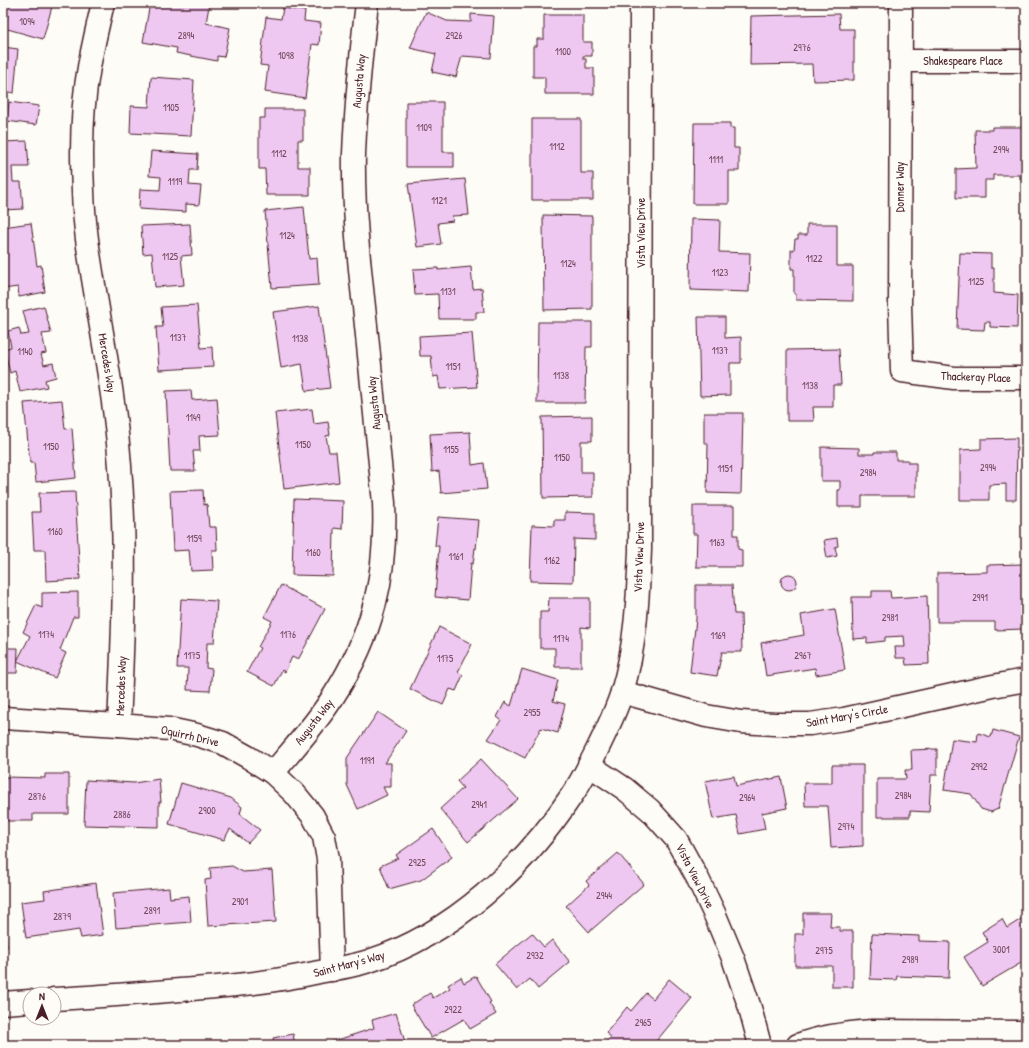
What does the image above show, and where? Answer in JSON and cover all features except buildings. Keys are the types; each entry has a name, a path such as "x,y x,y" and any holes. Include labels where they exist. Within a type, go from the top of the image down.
{"street":[{"name":"Mercedes Way","path":"103,3 88,76 84,111 82,152 83,191 90,262 111,386 120,466 123,513 124,592 119,725"},
{"name":"Augusta Way","path":"273,773 333,698 347,673 369,624 381,577 383,561 386,528 358,252 355,202 354,154 360,59 367,3"},
{"name":"Vista View Drive","path":"641,3 640,550 634,634 629,662 622,692 613,716 590,765 625,789 650,810 676,839 698,879 733,958 750,1008 760,1045"},
{"name":"Donner Way","path":"901,3 900,305 902,371"},
{"name":"Shakespeare Place","path":"901,61 1026,61"},
{"name":"Thackeray Place","path":"902,371 954,378 1026,378"},
{"name":"Saint Mary's Circle","path":"622,692 706,716 741,722 810,724 844,719 1026,680"},
{"name":"Oquirrh Drive","path":"3,718 169,729 223,743 242,753 273,773 295,794 313,816 324,837 328,859 332,970"},
{"name":"Saint Mary's Way","path":"62,998 208,988 293,978 368,962 402,948 434,931 470,906 501,879 530,849 554,820 574,794 590,765"},
{"path":"3,1003 22,1002"},
{"path":"798,1045 827,1036 872,1031 1026,1032"}]}
